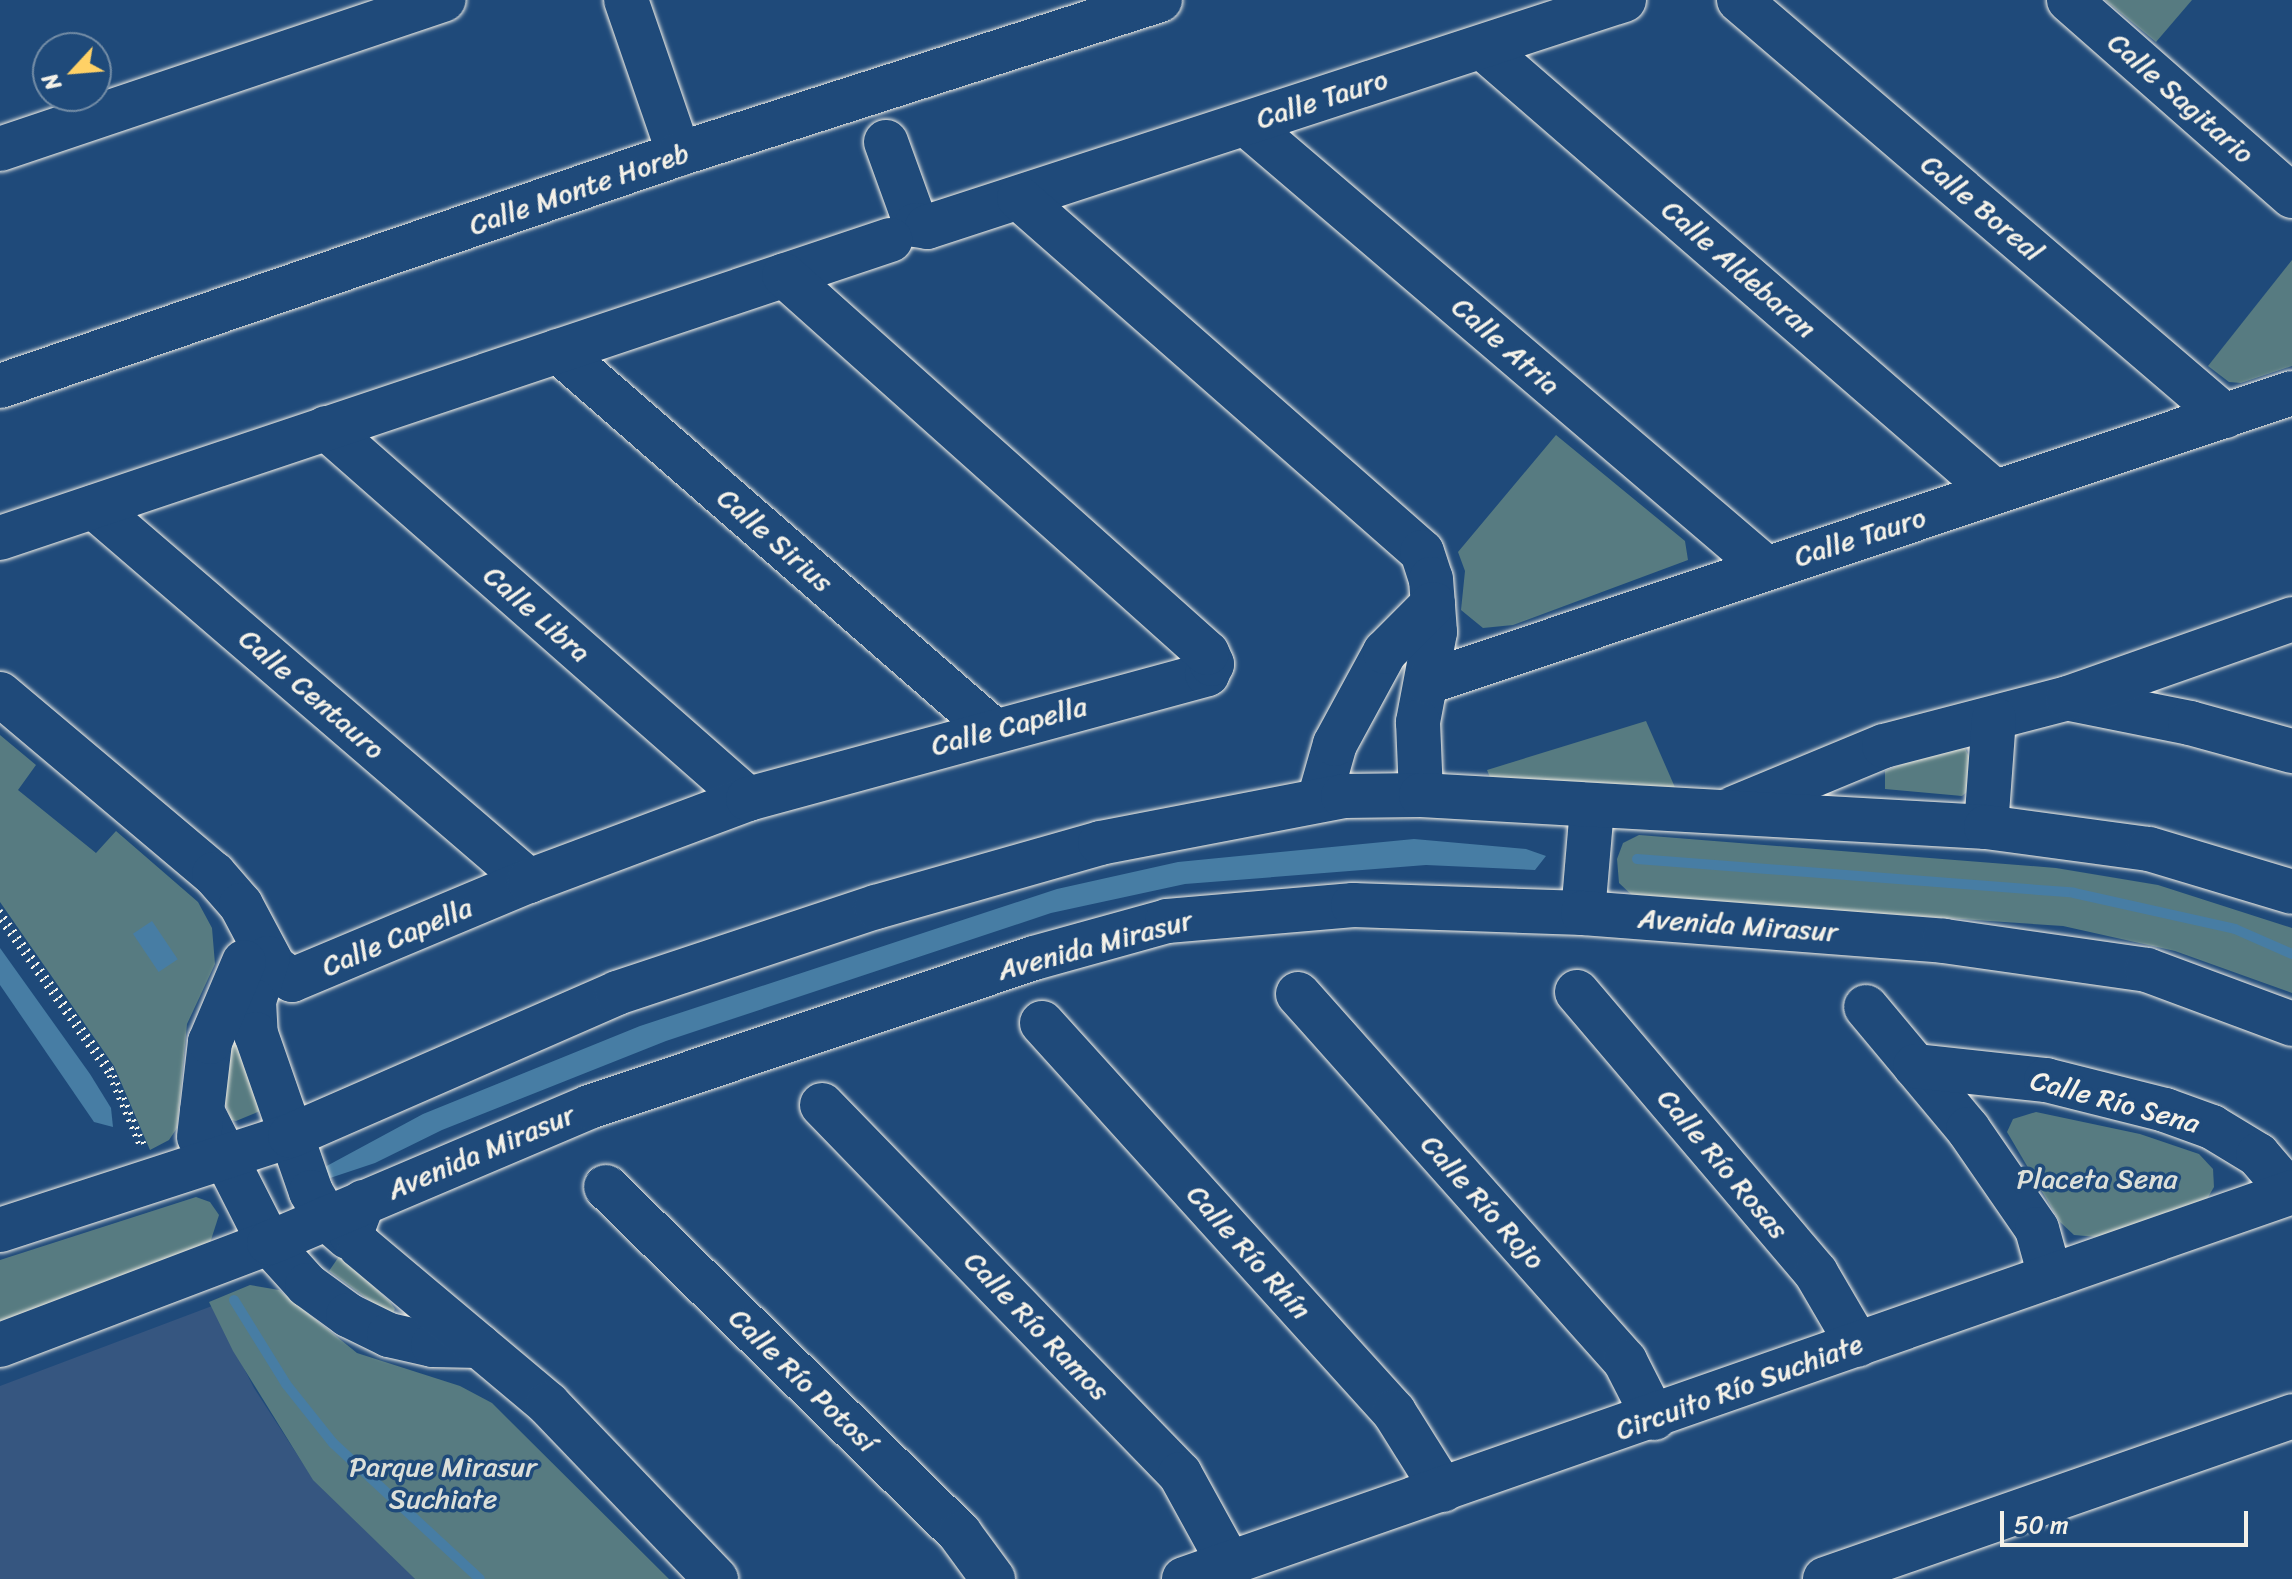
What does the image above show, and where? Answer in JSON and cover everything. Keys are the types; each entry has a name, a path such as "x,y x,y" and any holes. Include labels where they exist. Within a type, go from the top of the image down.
{"street":[{"path":"0,149 444,0"},
{"path":"626,0 679,154"},
{"name":"Calle Monte Horeb","path":"0,386 679,154 1160,0"},
{"name":"Calle Tauro","path":"886,142 920,228 1624,0"},
{"name":"Calle Boreal","path":"1739,0 2225,416"},
{"name":"Calle Sagitario","path":"2069,0 2292,196"},
{"name":"Calle Aldebaran","path":"1482,47 1995,492"},
{"name":"Calle Atria","path":"1246,124 1766,568"},
{"path":"1019,198 1416,544 1427,560 1433,604 1434,654 1418,722 1421,795"},
{"path":"0,538 890,240"},
{"name":"Calle Capella","path":"268,958 286,978 302,978 529,881 748,799 992,729 1200,679 1212,664 1207,653 784,275"},
{"name":"Calle Sirius","path":"558,351 992,729"},
{"name":"Calle Tauro","path":"1428,682 2292,393"},
{"name":"Calle Libra","path":"326,428 748,799"},
{"name":"Calle Centauro","path":"94,507 529,881"},
{"path":"1331,798 1335,744 1385,652 1433,604"},
{"path":"1721,814 1884,746 2068,698 2292,619"},
{"path":"0,694 191,852 247,916 268,958 252,1014 290,1136 344,1210 360,1246 548,1404 716,1579"},
{"path":"2068,698 2190,723 2292,751"},
{"path":"1986,827 1994,718"},
{"path":"158,1161 223,1158 290,1136 617,993 876,907 1100,843 1331,798 1421,795 1986,827 2149,849 2292,892"},
{"path":"1583,913 1592,807"},
{"name":"Avenida Mirasur","path":"0,1345 269,1243 589,1107 1121,932 1243,911 1353,905 1583,913 1944,941 2090,958 2200,986 2292,1024"},
{"path":"0,1230 197,1145 210,1042 242,969 247,916"},
{"name":"Calle Río Rosas","path":"1577,992 1816,1273 1858,1345"},
{"name":"Calle Río Rojo","path":"1298,994 1625,1361 1654,1418"},
{"path":"1866,1007 1968,1129 2037,1229 2050,1276"},
{"name":"Calle Río Rhín","path":"1042,1023 1394,1412 1443,1490"},
{"name":"Calle Río Sena","path":"1915,1066 2046,1080 2165,1110 2212,1127 2258,1155 2291,1192"},
{"path":"269,1073 301,1109 330,1119"},
{"name":"Calle Río Ramos","path":"822,1105 1180,1474 1229,1563"},
{"path":"202,1111 223,1158 269,1243 307,1285 368,1326 433,1345 479,1346"},
{"name":"Calle Río Potosí","path":"606,1187 960,1534 993,1579"},
{"name":"Circuito Río Suchiate","path":"1184,1579 1654,1418 2291,1192"},
{"path":"1825,1579 2292,1416"}],"path":[{"path":"0,910 111,1068 158,1161"},
{"path":"0,920 109,1075 158,1161"}],"shaded area":[{"path":"1414,839 1526,849 1546,856 1535,870 1426,865 1185,884 1051,913 666,1041 442,1130 375,1163 327,1179 323,1168 423,1114 640,1026 1057,889 1178,862"},
{"path":"152,921 178,959 159,972 133,934"},
{"path":"0,948 90,1074 111,1108 113,1127 94,1122 0,985"},
{"path":"212,1306 254,1388 313,1479 415,1579 0,1579 0,1386"}],"green space":[{"path":"2105,0 2192,0 2156,42"},
{"path":"2292,260 2292,366 2241,383 2229,382 2208,366"},
{"path":"1556,435 1685,541 1688,560 1513,625 1483,628 1461,610 1465,571 1458,552"},
{"path":"1646,721 1677,792 1492,782 1487,770"},
{"path":"0,735 36,765 18,790 96,853 116,831 198,902 212,928 215,964 187,1024 177,1128 169,1140 150,1150 114,1066 0,902"},
{"path":"1953,744 1965,748 1971,761 1968,791 1962,796 1885,789 1885,771"},
{"path":"1639,835 2056,868 2158,885 2292,928 2292,993 2175,951 2063,926 1634,897 1619,883 1617,859 1623,843"},
{"path":"231,1045 237,1045 260,1111 236,1121 231,1120 224,1100"},
{"name":"Placeta Sena","path":"2036,1112 2140,1134 2199,1154 2213,1169 2214,1187 2207,1199 2097,1237 2074,1235 2060,1222 2007,1132 2013,1119"},
{"path":"196,1197 210,1202 219,1215 210,1243 0,1322 0,1260"},
{"path":"340,1255 390,1302 395,1309 391,1316 329,1271"},
{"name":"Parque Mirasur Suchiate","path":"250,1285 279,1290 357,1353 460,1386 492,1403 669,1579 415,1579 313,1480 233,1351 209,1302"}],"waterway":[{"path":"1637,859 2074,893 2235,929 2292,954"},
{"path":"234,1300 286,1384 333,1443 480,1579"}]}
